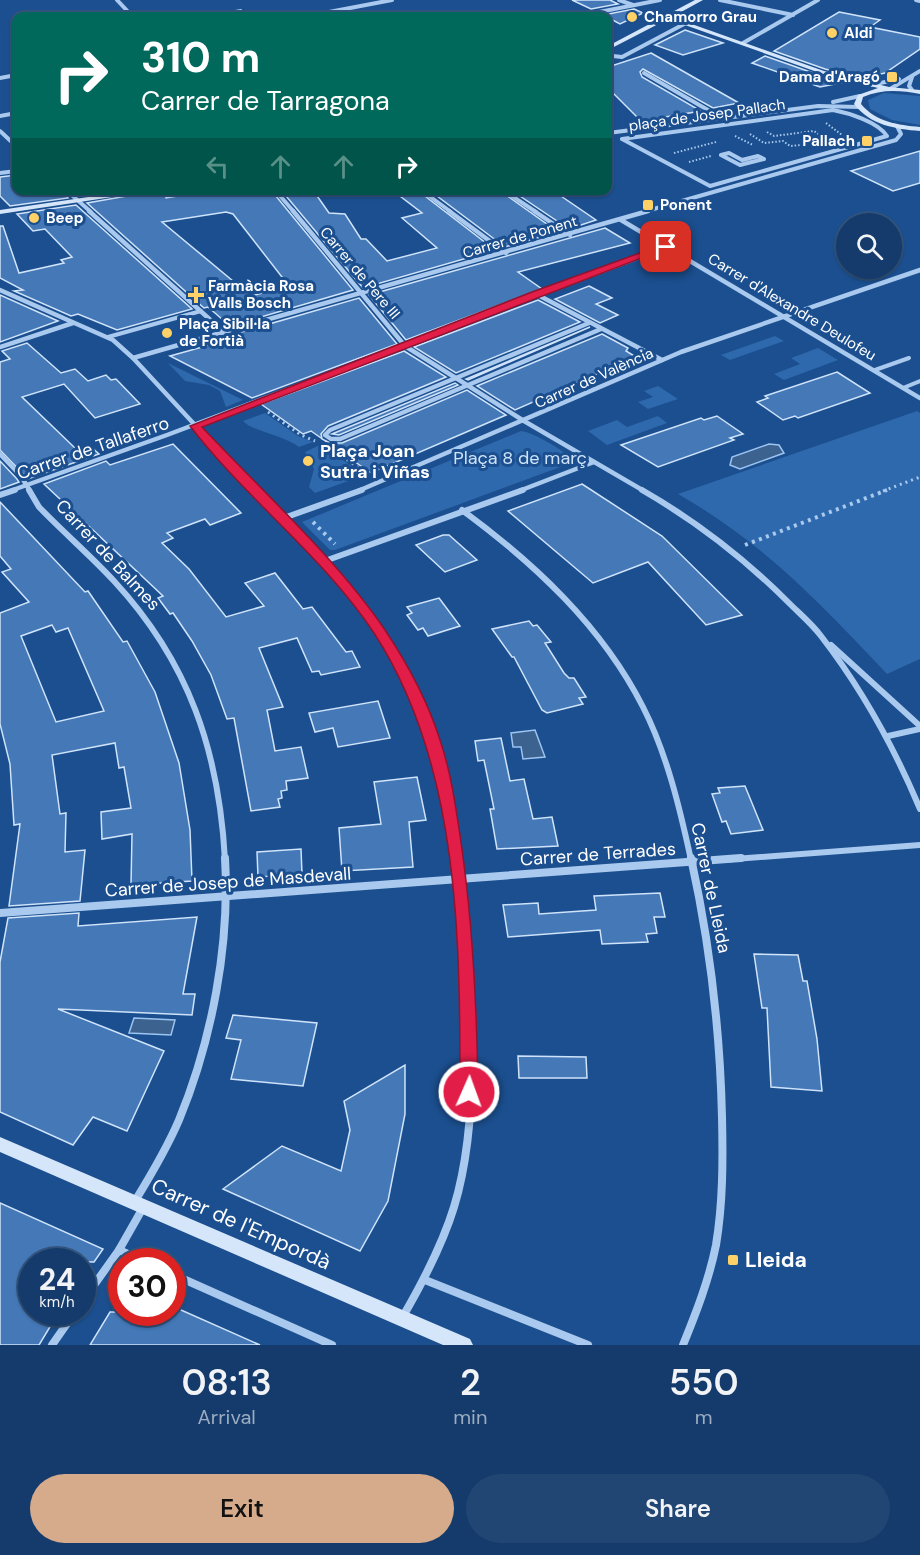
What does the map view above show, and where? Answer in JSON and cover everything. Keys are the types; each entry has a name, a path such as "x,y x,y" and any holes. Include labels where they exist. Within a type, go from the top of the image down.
{"main road":[{"path":"612,46 694,1"},
{"path":"667,17 855,81 890,89 916,91"},
{"path":"855,81 864,88 857,101 859,107 875,119 897,126 920,129"},
{"path":"862,95 890,89"},
{"path":"0,212 120,195"},
{"name":"Carrer de l'Empordà","path":"0,1144 464,1345"}],"street":[{"path":"117,0 128,12"},
{"path":"329,12 392,0"},
{"path":"619,0 634,5"},
{"path":"599,12 660,0"},
{"path":"720,0 794,15"},
{"path":"743,43 817,1"},
{"path":"613,56 622,57 686,23"},
{"path":"871,85 912,77 920,71"},
{"path":"644,73 721,118"},
{"path":"912,77 909,86 916,91"},
{"path":"890,89 903,78"},
{"path":"612,133 818,106 862,95"},
{"path":"818,106 859,107"},
{"name":"plaça de Josep Pallach","path":"831,110 845,112 883,130 887,134 885,137 710,186 622,139 831,110"},
{"name":"Carrer de Ponent","path":"133,358 364,294 896,140 901,134 897,126"},
{"path":"0,131 12,142"},
{"path":"729,153 742,160 758,156 764,159 740,165 721,155 729,153"},
{"path":"71,195 225,333"},
{"name":"Carrer de Pere III","path":"279,195 405,346 524,422 666,504 764,578 820,634"},
{"path":"428,195 506,253"},
{"path":"510,195 570,235"},
{"name":"Carrer d'Alexandre Deulofeu","path":"621,220 786,316 920,398"},
{"name":"Carrer de Tallaferro","path":"0,495 195,426 536,294 666,247"},
{"name":"Carrer de València","path":"281,519 381,483 662,360 920,270"},
{"path":"0,290 108,337 133,358 322,562 379,631 411,686 433,740 448,806 459,880 471,1060 466,1151 455,1204 425,1280 402,1319"},
{"path":"536,294 662,360"},
{"path":"0,347 74,323"},
{"path":"589,323 330,430 325,435 332,439 340,439 601,329"},
{"name":"Carrer de Balmes","path":"0,454 28,486 32,500 80,544 144,614 168,650 184,680 215,767 225,831 224,897 219,972 202,1048 182,1111 119,1248"},
{"path":"322,562 570,473 594,462"},
{"name":"Carrer de Lleida","path":"462,510 538,570 591,627 637,695 667,765 693,862 706,925 716,1004 722,1080 722,1188 712,1258 701,1302 683,1345"},
{"path":"820,634 866,680 920,727"},
{"path":"820,634 888,736 920,809"},
{"path":"888,736 920,727"},
{"name":"Carrer de Terrades","path":"459,880 920,845"},
{"name":"Carrer de Josep de Masdevall","path":"0,913 459,880"},
{"name":"Carrer de Balmes","path":"96,1282 108,1264"},
{"path":"186,1280 332,1345"},
{"path":"425,1280 588,1345"},
{"path":"52,1345 65,1326"}],"lane":[{"path":"734,3 738,0"},
{"path":"810,0 817,1"},
{"path":"229,12 241,10"},
{"path":"108,337 201,311"},
{"path":"875,370 909,358"},
{"path":"903,388 920,381"}],"path":[{"path":"824,121 849,140"},
{"path":"762,128 790,146 809,144"},
{"path":"774,136 814,131 832,144"},
{"path":"747,132 764,143 779,141"},
{"path":"732,137 735,136 754,145"},
{"path":"678,152 721,140"},
{"path":"818,142 827,141"},
{"path":"730,551 776,530 814,520 920,477"},
{"path":"309,518 340,549"}],"green space":[{"path":"884,93 920,96 920,125 892,120 870,109 868,100"},
{"path":"775,336 784,341 730,360 721,355"},
{"path":"818,348 838,360 784,380 774,374 800,364 791,358"},
{"path":"168,363 243,400 226,407 220,391 209,385 185,381"},
{"path":"658,386 678,399 648,409 638,402 653,397 644,391"},
{"path":"917,411 920,413 920,659 887,674 790,576 738,533 678,494"},
{"path":"265,413 298,436 313,442 299,447 253,428 243,421"},
{"path":"658,416 667,423 607,445 588,431 617,420 627,427"},
{"name":"Plaça 8 de març","path":"521,431 550,443 574,462 335,550 330,550 302,522"},
{"path":"320,445 365,475 315,493 309,487 314,469 305,452"}],"shaded area":[{"path":"769,444 779,445 784,453 740,469 730,465 732,457"},
{"path":"535,730 545,757 523,759 521,747 513,747 511,733"},
{"path":"134,1018 175,1020 171,1035 129,1033"}],"building":[{"path":"572,0 610,0 618,4 591,9"},
{"path":"634,9 643,13 620,24 612,20 612,13"},
{"path":"839,12 880,20 870,27 920,37 920,49 885,73 862,78 825,69 774,51"},
{"path":"685,30 723,43 683,55 655,45"},
{"path":"651,53 739,103 713,108 643,69 640,72 642,77 701,111 641,121 612,92 612,66"},
{"path":"765,56 845,82 820,87 752,63"},
{"path":"920,151 920,183 893,191 851,171"},
{"path":"12,176 12,195 66,195 68,198 10,206 0,196 0,177"},
{"path":"133,195 166,195 166,198 184,195 275,195 353,290 230,326 208,307 204,308 87,203","holes":["226,212 233,214 289,286 251,296 162,222"]},
{"path":"285,195 316,195 329,213 345,214 361,239 366,239 387,261 437,248 402,218 422,213 399,195 424,195 495,250 363,288"},
{"path":"436,195 506,195 558,232 505,247"},
{"path":"518,195 559,195 596,220 569,229"},
{"path":"76,205 192,309 117,330 78,314 71,316 14,291 23,290 0,278 0,226 3,226 19,273 64,263 61,260 72,257 45,229 33,231 17,214"},
{"path":"605,228 630,243 518,272 542,289 406,340 369,295"},
{"path":"589,286 612,298 596,304 618,315 600,323 555,299"},
{"path":"0,295 58,321 0,342"},
{"path":"359,298 397,344 252,398 170,356 242,336 238,333"},
{"path":"538,300 580,322 456,373 414,347"},
{"path":"590,327 468,380 466,379"},
{"path":"602,334 628,348 626,351 636,357 515,410 477,386"},
{"path":"27,343 61,373 75,369 88,381 106,375 111,380 116,379 140,404 95,418 64,384 22,397 76,449 89,445 99,454 28,479 0,450 0,362 10,359 2,351"},
{"path":"404,351 446,377 328,426 321,434 322,439 311,431 303,434 261,404"},
{"path":"837,372 870,393 798,418 795,416 783,420 757,402 768,398 765,396"},
{"path":"455,383 458,385 339,435 332,434"},
{"path":"467,390 506,415 371,473 324,440 330,443 342,443"},
{"path":"717,416 743,434 730,438 734,440 658,467 621,445 701,418 704,420"},
{"path":"173,444 241,513 210,525 205,519 167,533 173,538 162,543 189,569 226,617 264,606 245,583 275,573 303,609 312,607 346,652 352,651 360,667 321,675 319,671 312,672 297,638 259,648 283,707 267,710 275,751 301,747 308,778 286,781 287,790 281,791 282,798 278,799 280,807 251,811 234,718 227,719 211,675 173,613 170,614 158,598 163,596 44,484 106,461 110,465"},
{"path":"0,461 17,479 19,482 0,489"},
{"path":"582,484 662,536 742,615 706,625 648,562 593,583 508,511"},
{"path":"0,502 85,592 88,591 123,642 127,641 155,692 179,763 190,830 192,881 131,885 132,834 102,839 101,812 131,808 124,767 119,768 115,743 52,755 60,814 66,813 65,852 85,850 80,901 9,906 20,824 14,825 10,764 0,724 0,613 29,602 2,572 11,569 0,556","holes":["52,625 56,632 68,628 104,711 56,722 21,636"]},
{"path":"449,535 477,560 445,572 416,545"},
{"path":"439,598 460,626 428,636 423,628 418,630 407,615 412,613 407,607"},
{"path":"529,621 533,626 537,625 551,642 545,643 564,673 569,678 574,678 586,697 579,698 583,704 547,713 542,710 514,657 492,629"},
{"path":"378,701 390,738 338,747 333,728 315,732 309,713"},
{"path":"501,738 510,781 524,779 533,819 552,817 558,846 497,849 490,809 494,809 484,760 478,761 475,741"},
{"path":"417,777 426,820 409,822 413,867 342,871 339,828 381,824 374,782"},
{"path":"745,786 763,830 731,834 726,821 722,822 712,794 720,793 718,788"},
{"path":"301,849 302,874 258,877 257,852"},
{"path":"660,893 665,917 654,917 657,933 646,934 648,942 602,944 600,930 508,937 503,905 538,903 539,914 596,910 594,896"},
{"path":"79,913 78,926 197,917 183,994 195,994 192,1015 58,1009 164,1051 127,1131 93,1117 73,1145 0,1112 0,962 8,918"},
{"path":"754,954 798,955 803,981 807,981 817,1039 822,1091 771,1087 767,1008 762,1008"},
{"path":"233,1015 317,1023 303,1086 231,1079 241,1040 226,1038"},
{"path":"518,1056 586,1057 587,1078 519,1078"},
{"path":"405,1065 405,1114 388,1201 360,1251 223,1189 282,1146 341,1171 350,1130 344,1101"},
{"path":"0,1203 103,1249 96,1259 96,1248 18,1248 18,1326 51,1326 39,1345 0,1345"},
{"path":"186,1312 260,1345 90,1345 108,1315 108,1326 186,1326"}],"place":[{"name":"Chamorro Grau","path":"632,17"},
{"name":"Aldi","path":"832,33"},
{"name":"Dama d'Aragó","path":"892,77"},
{"name":"Pallach","path":"867,141"},
{"name":"Ponent","path":"648,205"},
{"name":"Beep","path":"34,218"},
{"name":"Farmàcia Rosa Valls Bosch","path":"196,295"},
{"name":"Plaça Sibil·la de Fortià","path":"167,333"},
{"name":"Plaça Joan Sutra i Viñas","path":"308,461"},
{"name":"Lleida","path":"733,1260"}],"route":[{"path":"469,1092 471,1060 462,903 448,806 433,740 411,686 379,631 346,588 195,426 536,294 666,247"}]}
